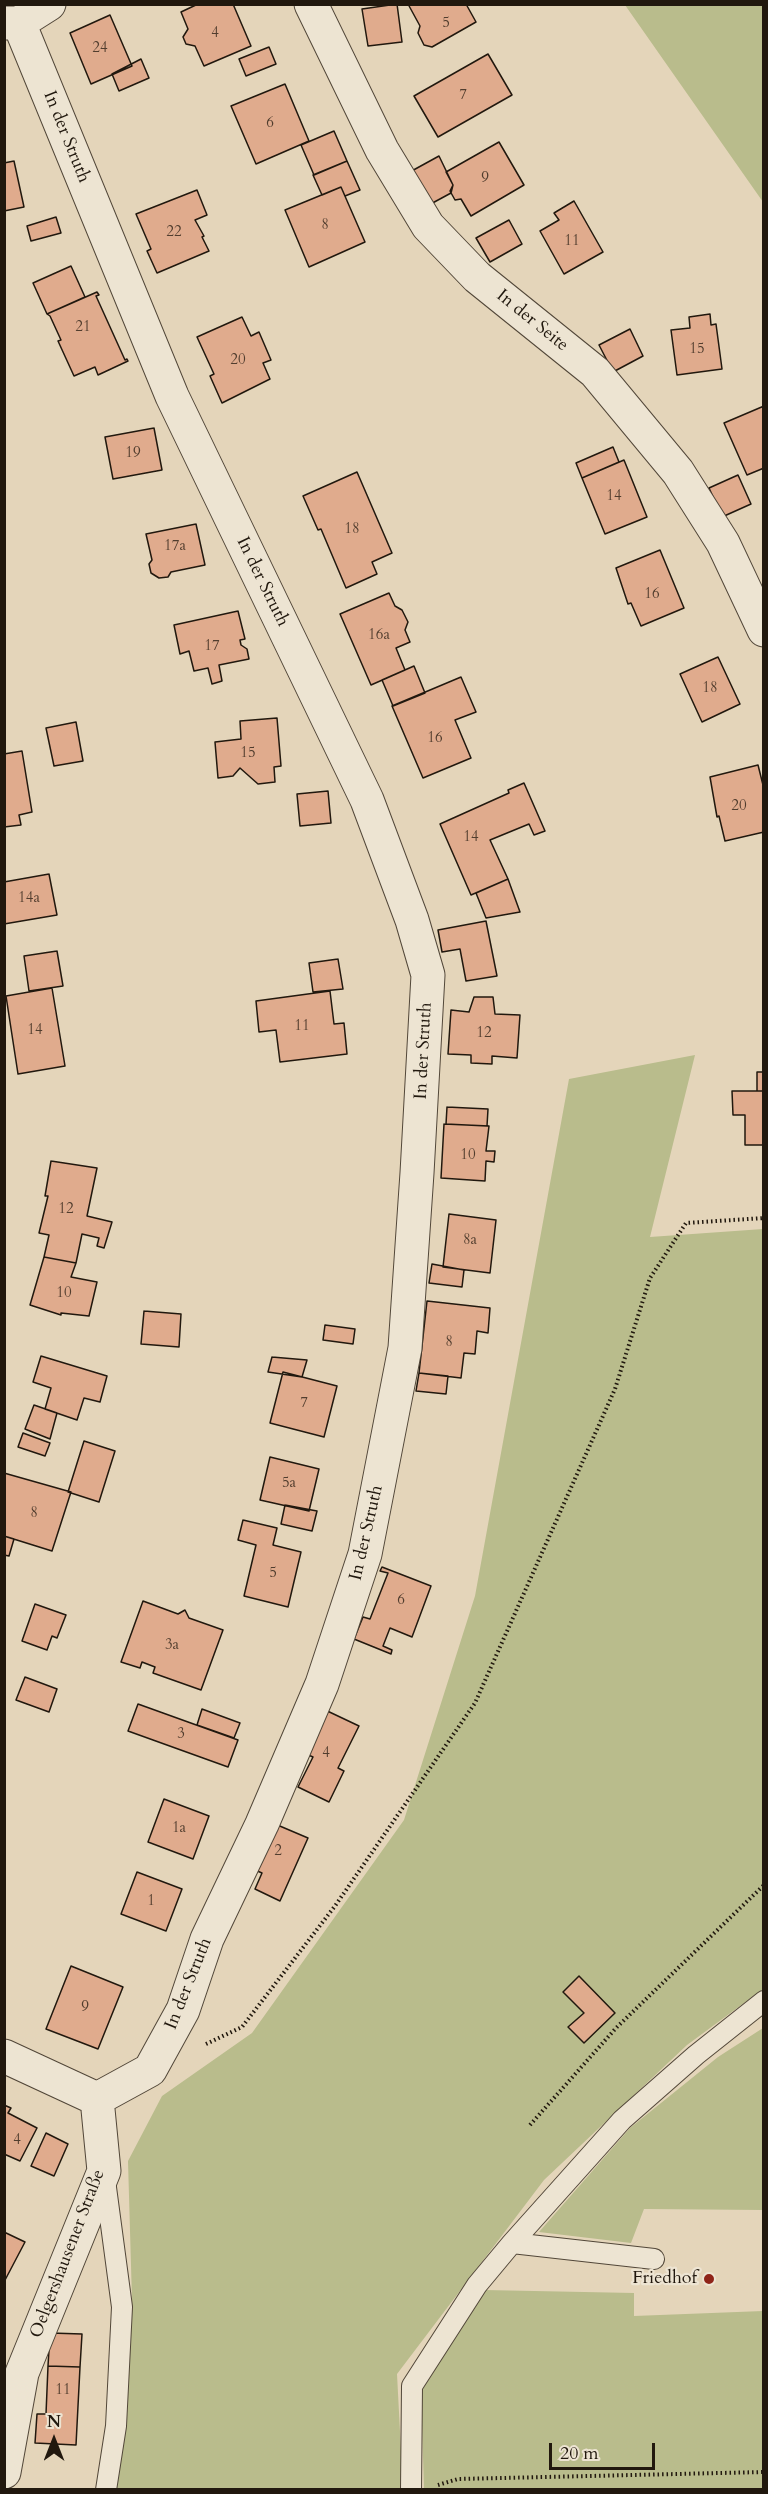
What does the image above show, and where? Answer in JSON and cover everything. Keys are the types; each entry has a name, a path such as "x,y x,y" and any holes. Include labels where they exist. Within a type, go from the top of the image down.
{"street":[{"path":"12,23 49,4"},
{"name":"In der Seite","path":"311,4 382,150 428,226 477,277 595,372 633,417 678,472 723,543 764,630"},
{"name":"In der Struth","path":"12,23 172,396 367,800 412,920 428,975 405,1348 365,1554 322,1684 262,1824 207,1939 183,2010 150,2070 97,2099"},
{"path":"4,2056 97,2099"},
{"name":"Oelgershausener Straße","path":"4,2472 22,2373 104,2171 97,2099"}],"lane":[{"path":"411,2490 412,2386 477,2285 512,2242 622,2120 696,2055 764,2001"},
{"path":"104,2171 122,2307 116,2426 106,2490"},
{"path":"512,2242 654,2259"}],"path":[{"path":"201,2046 242,2027 335,1906 475,1703 615,1389 650,1278 686,1223 764,1218"},
{"path":"530,2125 616,2028 764,1885"},
{"path":"431,2487 458,2480 764,2472"}],"green space":[{"path":"625,5 763,5 763,202"},
{"path":"695,1055 650,1237 763,1229 763,1989 687,2045 544,2180 397,2374 403,2489 114,2490 127,2417 132,2300 128,2161 162,2096 252,2033 404,1820 475,1596 569,1079"},
{"path":"763,2028 763,2210 644,2209 631,2243 539,2232 630,2128 718,2057"},
{"path":"484,2290 634,2293 634,2316 763,2311 763,2489 424,2489 421,2392"}],"building":[{"path":"198,4 233,4 251,46 204,66 195,46 186,44 183,37 188,29 181,12"},
{"path":"397,4 402,42 368,46 362,9"},
{"path":"408,4 466,4 476,22 432,47 424,45 418,33 420,26"},
{"path":"110,15 132,66 91,84 70,33"},
{"path":"269,47 276,64 246,76 239,59"},
{"path":"488,54 512,95 438,137 414,96"},
{"path":"141,59 149,78 119,91 112,74"},
{"path":"285,84 309,141 256,164 231,106"},
{"path":"334,131 347,161 314,175 301,145"},
{"path":"499,142 524,185 471,216 461,199 455,200 450,191 453,185 446,172"},
{"path":"439,156 453,185 451,193 427,206 408,173"},
{"path":"14,161 24,207 4,211 4,163"},
{"path":"347,161 360,190 345,196 341,187 322,195 313,175"},
{"path":"341,187 365,242 309,267 285,210"},
{"path":"197,190 207,215 195,220 209,251 157,273 147,251 151,249 136,214"},
{"path":"574,201 603,252 564,274 540,231 559,220 554,213"},
{"path":"56,217 61,233 31,241 27,226"},
{"path":"509,220 522,244 490,262 476,238"},
{"path":"71,266 85,297 47,314 33,283"},
{"path":"97,292 99,295 96,296 125,360 128,361 98,375 95,367 74,376 58,341 61,340 47,314"},
{"path":"710,314 711,325 716,324 722,369 677,375 671,330 690,328 689,317"},
{"path":"242,317 251,336 259,332 271,360 263,363 270,379 222,403 210,376 214,374 197,337"},
{"path":"630,329 643,356 613,372 599,345"},
{"path":"764,406 764,468 747,475 724,423"},
{"path":"154,428 162,470 113,479 105,437"},
{"path":"613,447 619,462 582,478 576,463"},
{"path":"624,460 647,517 605,534 582,478"},
{"path":"357,472 392,553 372,562 377,574 346,588 321,529 318,530 303,496"},
{"path":"738,475 751,504 722,517 709,488"},
{"path":"196,524 205,565 171,572 168,577 159,578 151,573 149,564 152,560 146,534"},
{"path":"660,550 684,608 641,626 631,603 628,604 616,568"},
{"path":"389,593 395,606 402,610 408,622 405,630 410,642 396,648 405,670 371,685 340,614"},
{"path":"238,611 245,639 240,640 241,645 247,649 249,659 219,665 222,681 212,684 208,668 194,671 189,651 180,654 174,625"},
{"path":"718,657 740,704 702,722 680,674"},
{"path":"414,666 425,693 393,706 382,680"},
{"path":"461,677 476,712 455,720 471,758 423,778 392,706"},
{"path":"277,718 281,766 274,767 275,782 258,784 240,768 233,776 218,778 215,742 241,739 240,721"},
{"path":"76,722 83,761 54,766 46,728"},
{"path":"22,751 32,812 19,815 21,825 4,827 4,754"},
{"path":"758,765 764,789 764,832 725,841 719,816 717,817 710,777"},
{"path":"524,783 545,831 534,835 529,824 490,840 508,879 471,895 440,824 509,793 508,790"},
{"path":"328,791 331,823 300,826 297,794"},
{"path":"49,874 57,915 4,924 4,882"},
{"path":"508,879 520,912 486,918 476,893"},
{"path":"486,921 497,976 466,981 460,949 442,952 438,930"},
{"path":"57,951 63,986 29,991 24,956"},
{"path":"338,959 343,989 313,992 309,963"},
{"path":"52,988 65,1066 18,1074 6,996"},
{"path":"330,991 334,1024 344,1023 347,1054 280,1062 276,1030 259,1032 256,1001"},
{"path":"474,997 493,997 495,1014 520,1015 517,1058 492,1056 492,1064 471,1063 471,1055 448,1054 451,1010 469,1012"},
{"path":"757,1072 764,1072 764,1091 757,1091"},
{"path":"732,1091 764,1091 764,1145 745,1145 745,1115 733,1115"},
{"path":"447,1107 488,1109 487,1126 446,1124"},
{"path":"444,1124 489,1126 486,1151 495,1151 494,1162 486,1161 485,1181 441,1178"},
{"path":"51,1161 97,1168 87,1216 112,1222 104,1248 97,1246 99,1238 82,1234 76,1263 44,1257 49,1235 39,1233 48,1196 45,1196"},
{"path":"449,1214 496,1220 490,1273 443,1267"},
{"path":"44,1257 76,1263 71,1277 97,1282 89,1316 61,1313 61,1315 30,1305"},
{"path":"432,1264 464,1270 462,1287 429,1283"},
{"path":"427,1301 490,1308 488,1333 477,1331 475,1354 464,1353 461,1378 419,1373"},
{"path":"144,1311 181,1314 179,1347 141,1344"},
{"path":"325,1325 355,1329 353,1344 323,1340"},
{"path":"41,1356 107,1376 100,1402 84,1398 77,1420 45,1409 51,1388 33,1382"},
{"path":"272,1357 307,1360 302,1377 268,1372"},
{"path":"283,1372 337,1386 324,1437 270,1423"},
{"path":"419,1373 448,1376 446,1394 416,1391"},
{"path":"34,1405 57,1413 50,1439 25,1429"},
{"path":"23,1433 50,1443 45,1456 18,1447"},
{"path":"84,1441 115,1451 99,1502 68,1492"},
{"path":"270,1457 319,1469 309,1511 260,1500"},
{"path":"4,1473 71,1492 52,1551 4,1536"},
{"path":"285,1505 317,1511 312,1531 281,1524"},
{"path":"243,1520 277,1528 273,1545 301,1552 288,1607 244,1596 256,1545 238,1540"},
{"path":"4,1536 14,1539 9,1556 4,1555"},
{"path":"382,1567 431,1586 412,1637 390,1628 383,1646 392,1650 391,1654 354,1639 363,1617 370,1619 388,1573 380,1571"},
{"path":"143,1601 178,1614 185,1610 189,1618 223,1630 201,1690 153,1673 155,1667 142,1662 140,1668 121,1662"},
{"path":"35,1604 66,1615 57,1638 52,1636 47,1650 22,1641"},
{"path":"25,1677 57,1689 49,1712 16,1700"},
{"path":"138,1704 238,1740 228,1767 128,1731"},
{"path":"321,1708 359,1726 338,1768 344,1771 329,1802 298,1787 313,1757 299,1751"},
{"path":"202,1709 240,1723 234,1738 197,1725"},
{"path":"164,1799 209,1816 193,1859 148,1842"},
{"path":"268,1821 308,1838 280,1901 255,1889 262,1873 248,1867"},
{"path":"137,1872 182,1889 166,1931 121,1914"},
{"path":"71,1966 123,1987 98,2049 46,2029"},
{"path":"579,1976 615,2013 584,2043 568,2027 584,2013 563,1992"},
{"path":"4,2105 11,2108 8,2113 37,2128 20,2161 4,2154"},
{"path":"46,2133 68,2144 54,2176 31,2166"},
{"path":"4,2232 25,2242 4,2282"},
{"path":"50,2333 82,2334 80,2367 48,2366"},
{"path":"48,2366 80,2367 76,2445 35,2443 37,2414 46,2414"}],"place":[{"name":"Friedhof","path":"709,2279"}]}
